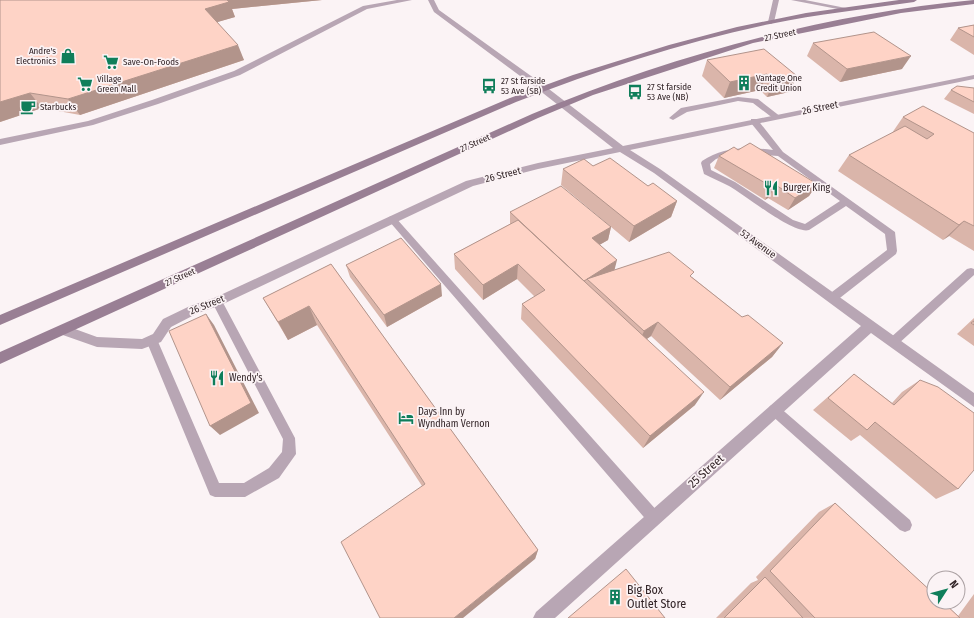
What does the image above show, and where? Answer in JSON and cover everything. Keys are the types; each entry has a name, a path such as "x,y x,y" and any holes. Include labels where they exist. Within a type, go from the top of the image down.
{"main road":[{"name":"27 Street","path":"0,320 542,88 607,65 677,45 771,22 914,0"},
{"name":"27 Street","path":"0,358 562,104 668,67 751,41 901,11 974,2"}],"street":[{"name":"26 Street","path":"152,340 156,338 167,323 194,310 217,302 470,183 538,166 974,77"},
{"path":"964,79 974,84"},
{"name":"53 Avenue","path":"542,88 621,149 657,171 974,401"},
{"name":"25 Street","path":"542,618 870,326"},
{"path":"64,330 97,342 142,344 152,340"}],"lane":[{"path":"0,142 90,123 160,100 237,73 365,7 409,0"},
{"path":"431,0 436,11 542,88"},
{"path":"771,22 776,0"},
{"path":"794,0 848,9"},
{"path":"673,118 684,110 738,98 755,102 777,117"},
{"path":"754,121 780,154 845,202 890,232 892,252 832,298"},
{"path":"780,154 738,150 715,155 705,163 707,172 732,184 790,222 806,228 845,202"},
{"path":"392,219 654,518"},
{"path":"893,342 971,272"},
{"path":"152,340 215,490 245,490 274,473 289,454 289,438 217,302"},
{"path":"774,410 905,525"}],"building":[{"name":"Village Green Mall","path":"0,0 227,0 229,2 205,9 238,45 68,99 30,93 0,102"},
{"path":"974,25 974,37 958,28"},
{"path":"874,32 911,56 847,69 813,43"},
{"path":"764,49 797,76 774,81 767,74 730,82 707,60"},
{"path":"957,86 974,88 974,102 951,90"},
{"path":"923,106 974,133 974,226 964,221 959,225 849,155 905,126 927,139 934,134 903,117"},
{"path":"750,143 817,184 795,198 776,185 772,187 719,156 734,147 738,150"},
{"path":"610,158 648,186 653,183 677,201 634,226 563,169 584,159 593,166"},
{"path":"561,186 611,227 592,238 617,260 584,281 510,212"},
{"path":"518,220 704,392 650,436 522,304 545,290 518,264 483,285 454,254"},
{"path":"401,238 441,284 384,315 346,265"},
{"path":"669,252 694,272 690,276 742,317 748,315 783,343 730,387 658,322 644,331 587,279"},
{"name":"Days Inn by Wyndham Vernon","path":"331,264 538,550 454,618 380,618 341,542 425,484 309,306 278,322 263,298"},
{"name":"Wendy's","path":"206,314 251,403 210,426 169,331"},
{"path":"854,374 894,405 920,380 938,387 974,413 974,470 958,489 875,422 867,430 828,398"},
{"path":"835,503 926,587 926,610 952,610 960,618 815,618 770,571"},
{"name":"Big Box Outlet Store","path":"626,569 665,618 568,618"},
{"path":"765,577 803,618 724,618"}],"place":[{"name":"Andre's Electronics","path":"68,56"},
{"name":"Save-On-Foods","path":"111,62"},
{"name":"Vantage One Credit Union","path":"744,83"},
{"name":"Village Green Mall","path":"85,84"},
{"name":"27 St farside 53 Ave (SB)","path":"489,86"},
{"name":"27 St farside 53 Ave (NB)","path":"635,92"},
{"name":"Starbucks","path":"28,107"},
{"name":"Burger King","path":"771,188"},
{"name":"Wendy's","path":"217,378"},
{"name":"Days Inn by Wyndham Vernon","path":"406,418"},
{"name":"Big Box Outlet Store","path":"615,597"}]}
